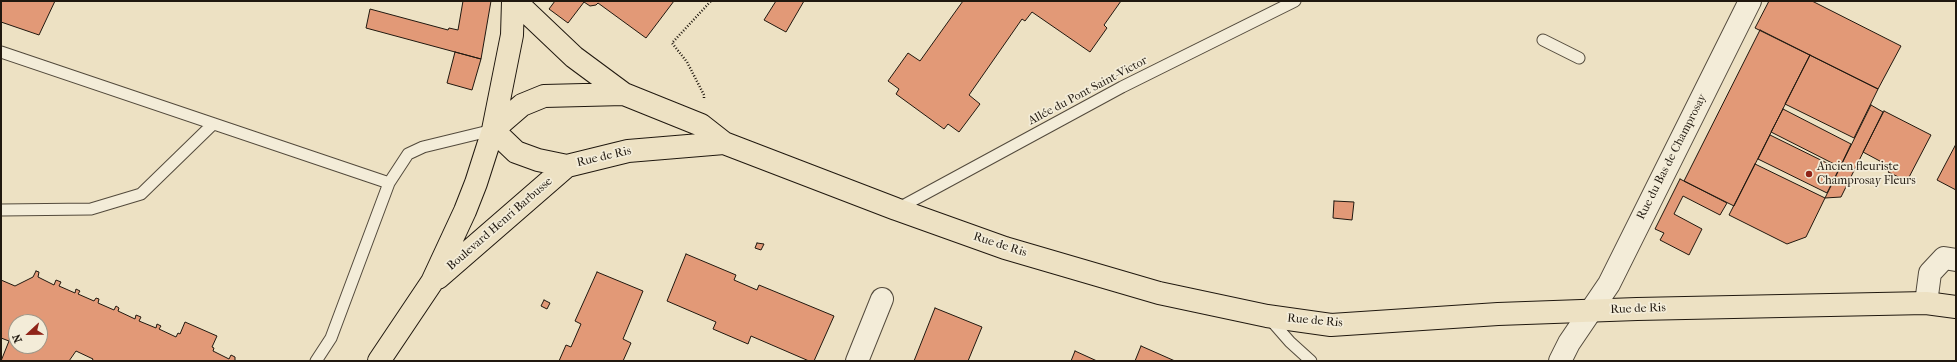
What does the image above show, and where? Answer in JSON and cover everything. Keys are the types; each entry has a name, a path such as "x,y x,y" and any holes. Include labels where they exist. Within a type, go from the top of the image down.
{"main road":[{"name":"Rue de Ris","path":"523,3 574,57 624,94 701,125 724,143 896,209 1005,248 1152,291 1267,316 1331,325 1498,314 1591,311 1926,303 1956,307"},
{"name":"Boulevard Henri Barbusse","path":"379,361 432,282 465,211 493,130 512,35 523,3"},
{"name":"Rue de Ris","path":"624,94 544,96 522,105 493,130 516,152 538,160 567,166 628,151 724,143"},
{"name":"Boulevard Henri Barbusse","path":"432,282 567,166"}],"street":[{"name":"Rue du Bas de Champrosay","path":"1560,361 1569,343 1609,284 1750,1"},
{"path":"1926,303 1930,273 1944,258 1956,260"},
{"path":"856,361 882,299"}],"lane":[{"name":"Allée du Pont Saint-Victor","path":"896,209 1122,87 1295,1"},
{"path":"1543,40 1579,58"},
{"path":"1,52 389,183"},
{"path":"1,210 91,209 141,194 213,124"},
{"path":"316,361 331,338 389,183 408,154 423,147 493,130"},
{"path":"1267,316 1290,342 1311,361"}],"path":[{"path":"701,125 704,95 687,62 672,43 712,1"}],"building":[{"path":"1,1 55,1 39,35 1,22"},
{"path":"463,1 491,1 481,59 366,28 370,9 448,30 449,28 458,30"},
{"path":"555,1 674,1 646,38 598,3 590,6 584,2 568,23 549,9"},
{"path":"776,1 804,1 786,32 764,20"},
{"path":"963,1 1121,1 1104,25 1107,28 1090,52 1032,12 1025,21 1022,19 969,95 980,104 959,132 948,124 944,129 896,94 899,89 888,81 908,53 920,61"},
{"path":"1769,1 1812,1 1901,46 1878,89 1755,28"},
{"path":"1760,30 1810,55 1734,206 1684,181"},
{"path":"455,52 481,59 472,90 447,83"},
{"path":"1810,55 1878,89 1854,138 1785,104"},
{"path":"1871,105 1883,112 1841,197 1825,198"},
{"path":"1783,109 1851,144 1840,167 1771,132"},
{"path":"1884,111 1931,135 1907,181 1888,172 1891,167 1863,152"},
{"path":"1770,135 1839,169 1827,193 1758,159"},
{"path":"1956,144 1956,190 1937,180"},
{"path":"1755,164 1825,198 1806,237 1787,244 1729,215"},
{"path":"1680,179 1727,203 1720,215 1683,196 1674,214 1702,229 1689,255 1660,240 1664,233 1655,229"},
{"path":"1334,201 1354,202 1352,220 1333,218"},
{"path":"757,243 764,244 761,250 755,248"},
{"path":"686,254 736,275 734,280 757,290 759,285 834,316 814,361 809,361 751,336 748,344 713,329 716,322 667,301"},
{"path":"36,271 39,272 38,277 54,285 56,280 61,282 59,286 75,293 76,289 80,291 78,294 94,301 96,298 99,299 98,303 114,310 116,306 119,308 118,311 135,319 136,315 141,317 139,321 156,328 157,324 161,326 159,329 176,337 178,333 180,334 185,322 217,336 212,347 214,348 213,351 229,359 231,355 235,357 235,361 92,361 93,359 76,351 69,361 1,361 8,344 8,354 48,354 48,314 8,314 8,341 1,338 1,280 15,286 33,277"},
{"path":"597,272 643,291 623,339 631,343 623,361 559,361 566,345 571,347 581,324 575,321"},
{"path":"544,300 550,303 547,309 541,306"},
{"path":"935,308 982,327 968,361 914,361"},
{"path":"1141,346 1175,361 1135,361"},
{"path":"1075,351 1097,361 1071,361"}],"place":[{"name":"Ancien fleuriste Champrosay Fleurs","path":"1809,174"}]}
